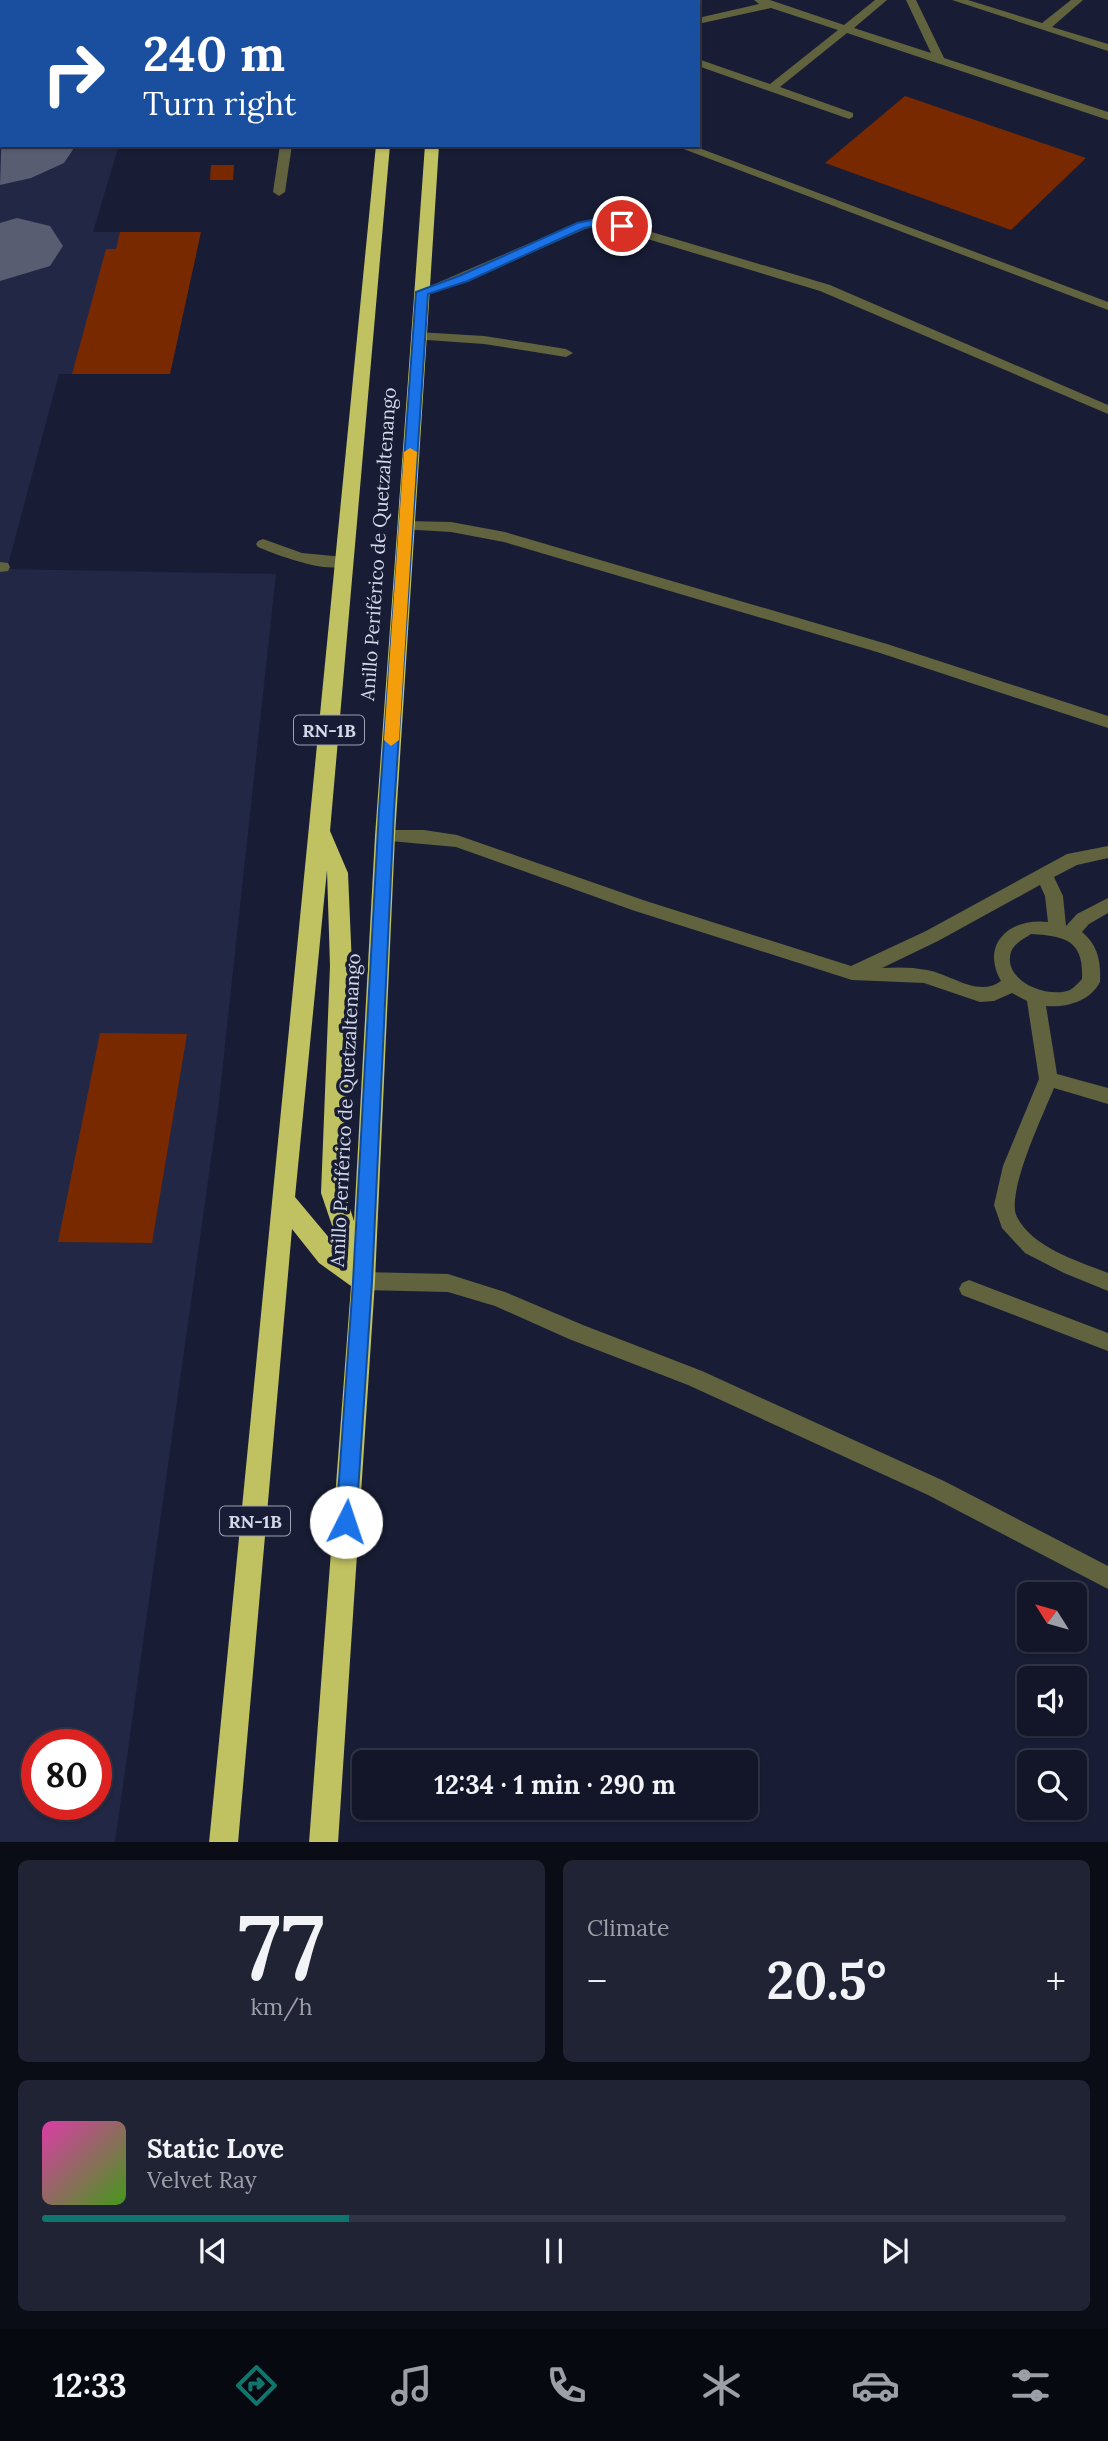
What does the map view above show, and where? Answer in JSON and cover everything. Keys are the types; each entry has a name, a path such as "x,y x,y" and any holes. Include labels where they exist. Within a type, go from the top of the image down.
{"highway":[{"name":"Anillo Periférico de Quetzaltenango","path":"223,1842 383,147"},
{"name":"Anillo Periférico de Quetzaltenango","path":"323,1842 363,1282 385,836 432,147"},
{"path":"320,830 338,873 341,966 333,1193 363,1282"},
{"name":"Anillo Periférico de Quetzaltenango","path":"283,1199 327,1256 363,1282"}],"street":[{"path":"759,0 1108,116"},
{"path":"773,88 882,0"},
{"path":"911,0 940,61"},
{"path":"957,0 1108,48"},
{"path":"1043,28 1078,0"},
{"path":"700,21 772,4"},
{"path":"700,63 849,116"},
{"path":"279,192 286,147"},
{"path":"683,147 1108,306"},
{"path":"422,292 463,278 581,226 601,221 825,288 1108,411"},
{"path":"418,336 484,340 566,353"},
{"path":"406,526 451,527 505,537 882,649 1108,722"},
{"path":"263,544 300,558 344,562"},
{"path":"385,836 425,836 457,841 638,905 852,973 904,973 925,976 990,996 1012,983"},
{"path":"852,973 932,936 1073,859 1108,852"},
{"path":"1044,874 1055,896 1063,930"},
{"path":"1063,930 1108,905"},
{"path":"1028,927 1063,930 1081,941 1094,961 1091,982 1074,996 1037,999 1012,983 1002,967 1001,949 1010,935 1028,927"},
{"path":"1037,999 1048,1079 1013,1166 1003,1205 1009,1222 1032,1247 1108,1282"},
{"path":"1048,1079 1108,1096"},
{"path":"363,1282 448,1283 498,1298 576,1332 695,1378 936,1488 1108,1578"},
{"path":"969,1289 1108,1342"}],"shaded area":[{"path":"0,147 118,147 93,232 201,232 170,374 59,374 7,569 276,574 218,1110 115,1842 0,1842"}],"building":[{"path":"905,96 1086,158 1011,230 825,163"},
{"path":"211,165 234,165 233,180 210,180"},
{"path":"120,232 201,232 170,374 72,374 106,249 116,249"},
{"path":"100,1033 187,1034 152,1243 58,1242"}],"taxiway":[{"path":"0,159 28,147"},
{"path":"0,253 17,246"}],"slow traffic":[{"path":"391,740 410,452"}],"route":[{"path":"346,1522 363,1282 387,810 422,292 463,278 581,226 601,221 622,226"}]}
